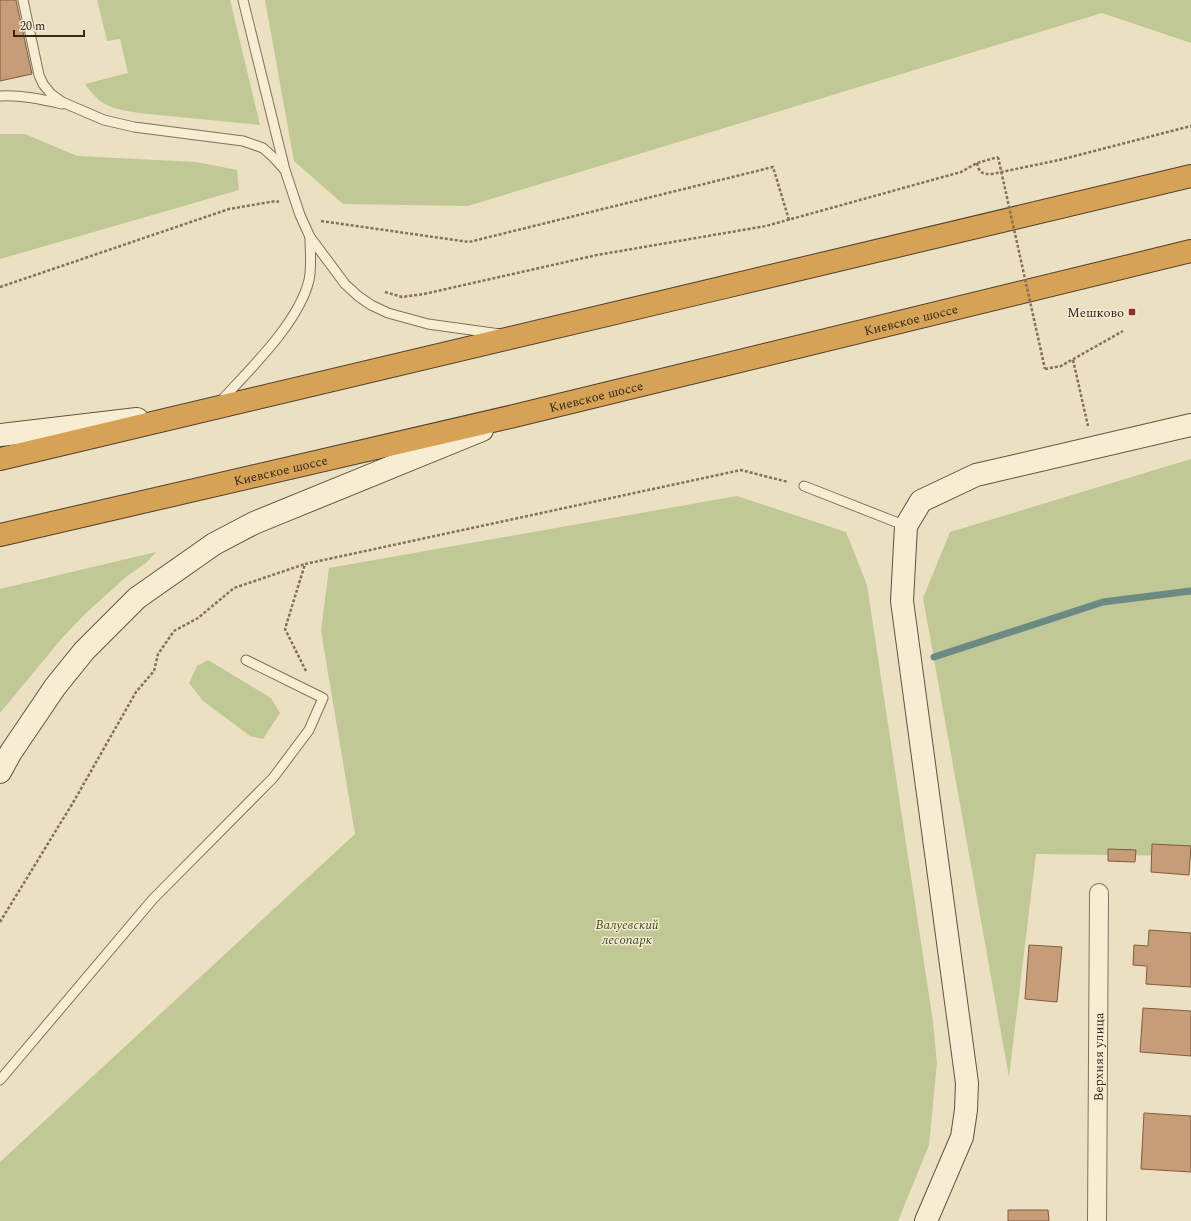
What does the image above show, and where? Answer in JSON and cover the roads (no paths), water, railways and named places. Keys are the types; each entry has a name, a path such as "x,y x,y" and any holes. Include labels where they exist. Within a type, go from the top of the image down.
{"highway":[{"path":"0,459 1191,176"},
{"name":"Киевское шоссе","path":"0,535 514,416 1191,252"}],"street":[{"path":"0,435 207,410"},
{"path":"0,772 11,752 56,687 84,651 137,598 214,544 254,523 514,416"},
{"path":"926,1221 962,1137 966,1110 967,1083 902,601 906,526 921,502 976,475 1191,425"},
{"name":"Верхняя улица","path":"1097,1221 1099,893"}],"lane":[{"path":"23,0 39,75 43,84 51,94 70,106"},
{"path":"243,0 285,170 300,215 310,237 345,284 358,296 382,311 428,324 522,336"},
{"path":"0,96 37,98 70,106 104,120 134,127 243,141 263,148 285,170"},
{"path":"207,410 278,337 296,311 304,295 309,279 310,237"},
{"path":"804,486 906,526"},
{"path":"0,1080 153,899 273,778 309,730 323,698 246,660"}],"waterway":[{"path":"934,657 1103,602 1191,591"}],"place":[{"name":"Мешково","path":"1132,312"}],"park label":[{"name":"Валуевский лесопарк","path":"627,932"}]}
